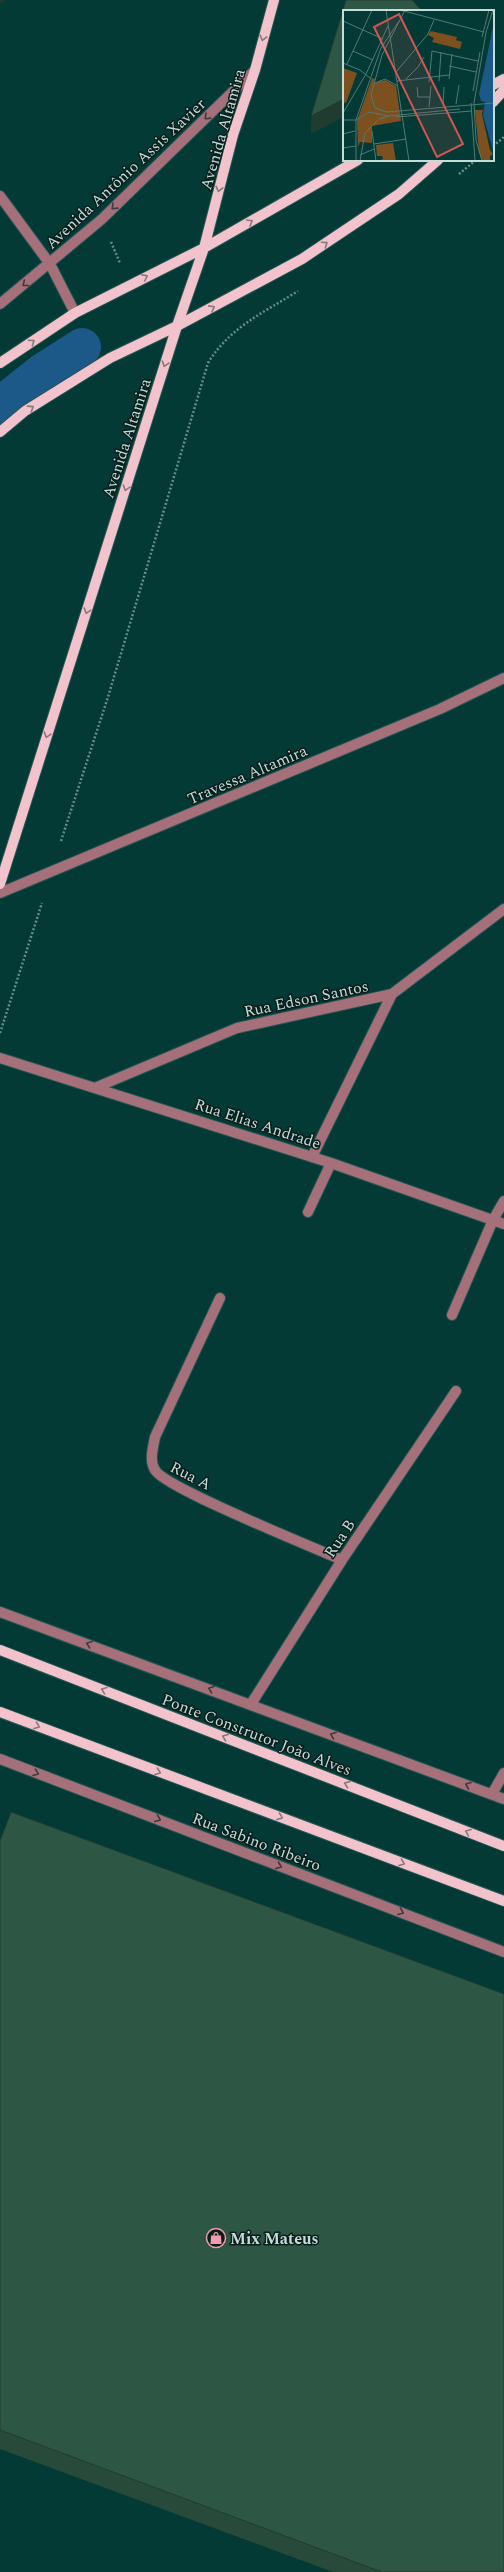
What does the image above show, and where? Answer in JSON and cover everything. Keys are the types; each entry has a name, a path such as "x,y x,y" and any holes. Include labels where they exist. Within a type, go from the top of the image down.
{"main road":[{"name":"Avenida Altamira","path":"0,884 177,326 204,248 233,135 255,70 274,0"},
{"path":"494,84 504,79"},
{"path":"494,101 504,90"},
{"path":"0,363 75,313 204,248 356,161"},
{"path":"0,432 25,411 104,361 177,326 302,259 399,194 437,161"},
{"name":"Ponte Construtor João Alves","path":"0,1650 504,1846"},
{"path":"0,1712 504,1901"}],"street":[{"name":"Avenida Antônio Assis Xavier","path":"0,304 50,264 102,219 255,70"},
{"path":"0,196 50,264 75,313"},
{"name":"Travessa Altamira","path":"0,893 440,709 504,678"},
{"name":"Rua Edson Santos","path":"97,1087 237,1028 392,994 504,909"},
{"path":"312,1157 392,994"},
{"name":"Rua Elias Andrade","path":"0,1058 97,1087 331,1163 504,1224"},
{"path":"308,1212 331,1163"},
{"path":"452,1315 493,1220 504,1201"},
{"name":"Rua A","path":"220,1298 155,1437 152,1456 154,1470 163,1479 197,1496 342,1560"},
{"name":"Rua B","path":"251,1704 342,1560 456,1391"},
{"path":"0,1612 504,1799"},
{"name":"Rua Sabino Ribeiro","path":"0,1759 504,1952"},
{"path":"492,1794 504,1773"}],"path":[{"path":"494,145 504,137"},
{"path":"454,178 475,161"},
{"path":"0,1034 108,697 208,363 220,344 247,322 304,287"}],"building":[{"path":"346,0 412,0 421,10 343,10 343,100 311,116"},
{"path":"11,1812 504,1994 504,2572 382,2572 0,2430 0,1841"}],"waterway":[{"path":"0,406 43,372 82,347"}],"place":[{"name":"Mix Mateus","path":"216,2238"}]}
